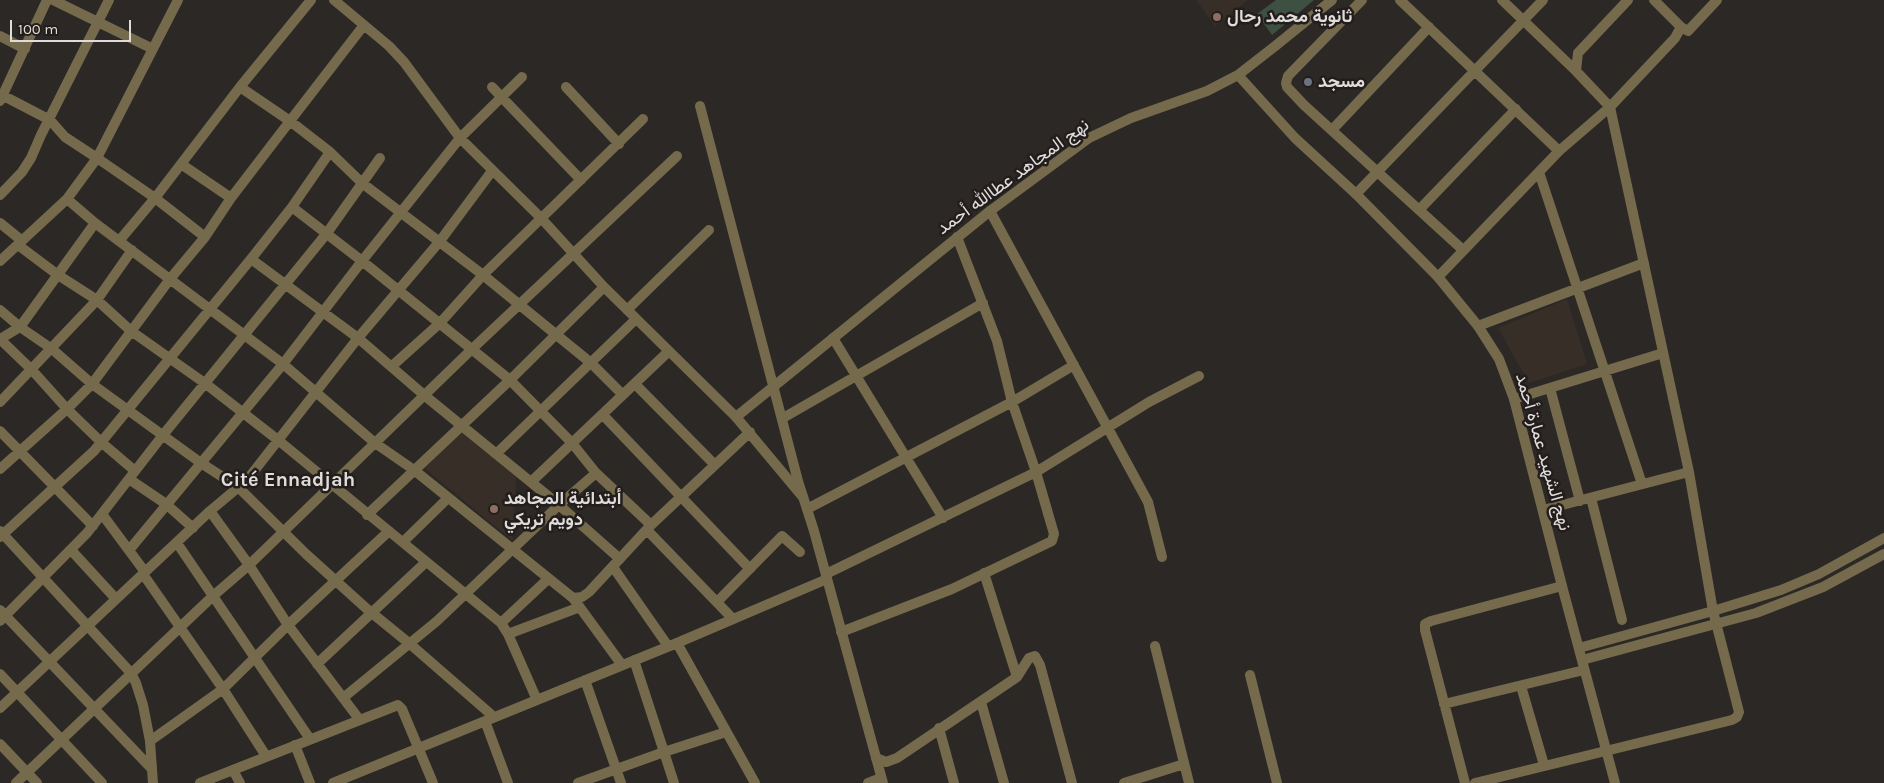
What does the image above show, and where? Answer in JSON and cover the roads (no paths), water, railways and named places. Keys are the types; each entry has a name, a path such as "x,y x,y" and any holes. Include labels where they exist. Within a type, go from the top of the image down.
{"street":[{"path":"47,0 1,96 50,120 65,137 155,198 205,237"},
{"path":"53,0 153,49"},
{"path":"0,195 22,172 31,158 109,0"},
{"path":"0,261 67,199 97,158 178,0"},
{"path":"119,241 311,0"},
{"path":"334,0 389,46 404,62 460,138 541,218 604,287 736,417 803,497"},
{"name":"نهج المجاهد عطاالله أحمد","path":"736,417 957,237 1089,138 1131,118 1208,91 1238,75 1332,0"},
{"path":"1362,0 1293,70 1286,83 1290,91 1463,250"},
{"path":"1400,0 1560,151"},
{"path":"1475,783 1737,717 1739,709 1713,611 1689,472 1610,107 1576,71 1502,0"},
{"path":"1356,194 1543,0"},
{"path":"1576,71 1578,53 1628,0"},
{"path":"1656,1 1681,28 1688,31 1716,0"},
{"path":"0,469 92,384 170,279 205,237 231,198 364,25"},
{"path":"1332,130 1430,27"},
{"path":"1438,278 1560,151 1610,107 1676,38 1681,28"},
{"path":"0,36 25,49"},
{"path":"1557,53 1578,53"},
{"name":"نهج الشهيد عمارة أحمد","path":"1238,75 1295,138 1356,194 1438,278 1478,326 1499,359 1514,399 1615,783"},
{"path":"130,549 283,364 460,138 522,77"},
{"path":"240,87 290,121 330,152 362,183 483,275 591,363 623,395"},
{"path":"492,87 581,180"},
{"path":"566,87 619,144"},
{"path":"700,106 803,497 882,780 868,783"},
{"path":"1419,210 1516,109"},
{"path":"392,366 440,323 483,275 643,119"},
{"path":"153,783 150,741 143,704 131,673 1,534 101,442 251,259 292,207 330,152"},
{"path":"16,783 213,596 249,565 471,350 677,156"},
{"path":"152,769 95,708 2,615 44,578 93,526 162,435 206,384 327,233 380,158"},
{"path":"181,164 231,198"},
{"path":"0,708 210,511 247,480 358,338 440,241 492,171"},
{"path":"1539,172 1642,484"},
{"path":"67,199 94,223 283,364 375,443 414,470 573,598 622,665"},
{"path":"292,207 510,380 572,443 596,473 733,619"},
{"path":"990,211 1148,502 1162,557"},
{"path":"94,223 20,327 0,339 132,475 193,528"},
{"path":"0,224 58,275 97,300 131,331 206,384 278,440 331,486 501,622 537,700"},
{"path":"627,310 710,230"},
{"path":"841,632 952,589 1052,541 1053,528 1012,402 998,341 957,237"},
{"path":"0,402 97,300 132,250"},
{"path":"251,259 324,311 358,338 424,396 559,505 620,558"},
{"path":"1478,326 1578,290 1644,263"},
{"path":"368,514 510,380 604,287"},
{"path":"783,418 983,303"},
{"path":"0,310 20,327 52,349 92,384 201,463 238,487 336,581 410,644 490,719 508,783"},
{"path":"496,454 636,319"},
{"path":"833,338 943,518"},
{"path":"531,482 668,351"},
{"path":"1514,399 1664,353"},
{"path":"807,509 1012,402 1074,365"},
{"path":"333,783 733,619 826,577 1036,472 1149,402 1199,376"},
{"path":"635,384 715,465"},
{"path":"1550,388 1580,501"},
{"path":"603,415 750,569"},
{"path":"0,430 19,452 93,526"},
{"path":"573,598 578,599 585,596 649,528 750,432"},
{"path":"1543,510 1689,472"},
{"path":"343,698 410,644 596,473"},
{"path":"403,542 448,498"},
{"path":"1591,498 1622,620"},
{"path":"210,511 249,565 288,625 359,719"},
{"path":"102,514 130,549 266,756"},
{"path":"150,741 223,689 288,625 389,531"},
{"path":"717,602 782,536 800,552"},
{"path":"1579,648 1781,590 1856,555 1884,538"},
{"path":"177,543 310,739"},
{"path":"71,550 116,599"},
{"path":"1444,704 1521,686 1716,623 1756,613 1823,587 1884,554"},
{"path":"317,664 426,562"},
{"path":"613,567 673,644 755,783"},
{"path":"984,573 1017,677"},
{"path":"501,622 548,579"},
{"path":"1465,783 1424,627 1428,622 1562,586"},
{"path":"508,634 580,607"},
{"path":"1155,646 1189,783"},
{"path":"876,758 886,762 897,758 1017,677 1032,656 1037,658 1054,712 1072,783"},
{"path":"634,660 674,783"},
{"path":"0,674 102,783"},
{"path":"1250,675 1277,783"},
{"path":"585,680 620,783"},
{"path":"1521,686 1544,765"},
{"path":"980,702 1004,783"},
{"path":"205,782 266,756 398,705 402,709 433,783"},
{"path":"939,728 954,783"},
{"path":"578,783 726,732"},
{"path":"0,744 37,783"},
{"path":"295,745 310,783"},
{"path":"1124,783 1184,764"},
{"path":"233,770 240,783"}],"place":[{"name":"ثانوية محمد رحال","path":"1217,17"},
{"name":"مسجد","path":"1308,82"},
{"name":"أبتدائية المجاهد دويم تريكي","path":"494,509"}],"district":[{"name":"Cité Ennadjah","path":"288,480"}]}
